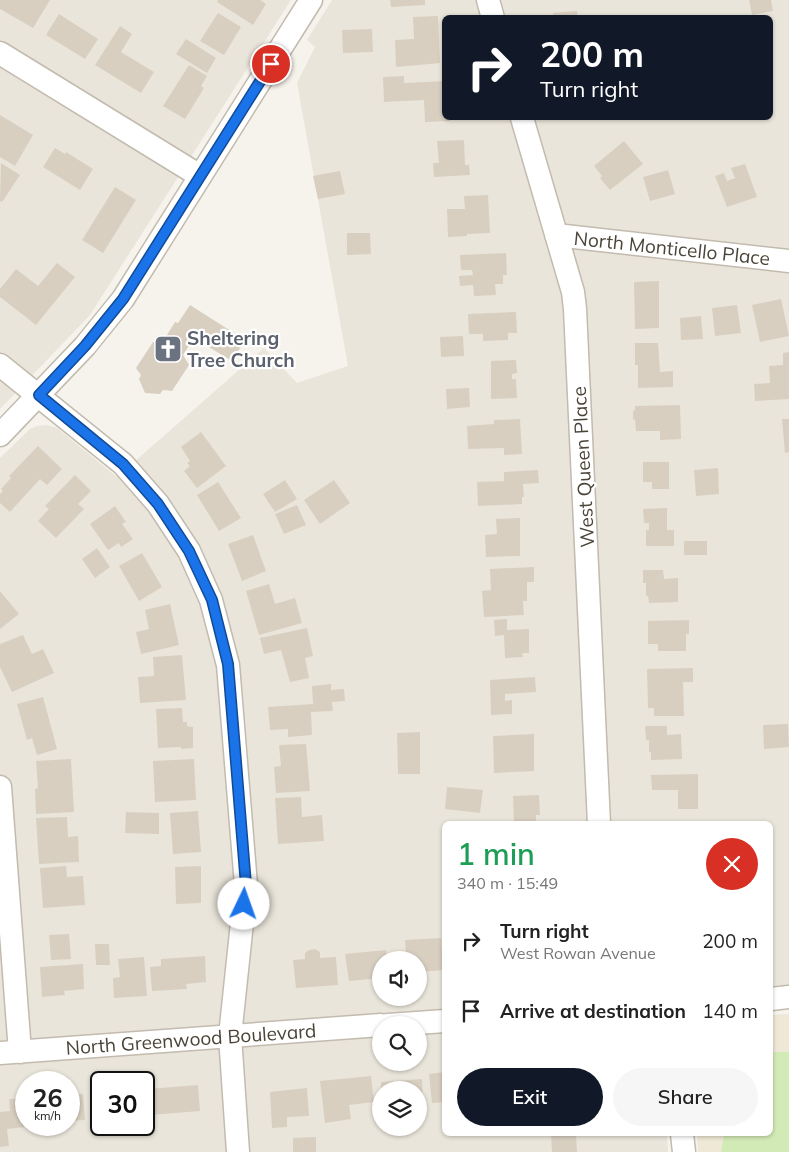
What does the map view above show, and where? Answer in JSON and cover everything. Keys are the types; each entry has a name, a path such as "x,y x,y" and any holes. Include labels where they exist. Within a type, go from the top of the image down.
{"street":[{"path":"0,435 85,346 123,299 311,0"},
{"path":"488,0 492,15"},
{"path":"0,52 200,176"},
{"name":"West Queen Place","path":"523,120 572,292 575,309 599,821"},
{"name":"North Monticello Place","path":"556,235 789,261"},
{"path":"0,365 123,464 158,504 189,551 212,600 228,664 246,885 230,1036 238,1152"},
{"path":"0,787 10,1053"},
{"path":"773,999 789,997"},
{"path":"427,1022 442,1021"},
{"name":"North Greenwood Boulevard","path":"10,1053 372,1027"},
{"path":"682,1136 684,1152"}],"shaded area":[{"path":"0,0 291,0 90,315 0,409"},
{"path":"332,0 789,0 789,985 773,986 773,821 442,821 442,1136 667,1136 668,1152 0,1152 0,458 30,429 47,425 57,428 117,477 264,348 297,383 348,366 297,83 315,47 307,40"},
{"path":"789,1014 789,1152 698,1152 697,1136 773,1136 773,1015"}],"green space":[{"path":"773,1052 789,1052 789,1152 721,1152 724,1136 773,1136"}],"building":[{"path":"0,0 50,0 33,28 0,9"},
{"path":"218,0 260,0 266,4 253,25 217,2"},
{"path":"390,0 425,0 425,5 391,7"},
{"path":"749,0 771,0 773,11 752,15"},
{"path":"577,11 578,15 553,15 553,13"},
{"path":"218,13 241,27 224,55 200,41"},
{"path":"59,14 98,39 85,59 46,35"},
{"path":"438,16 440,63 396,67 395,40 414,39 413,17"},
{"path":"120,26 132,34 121,52 154,72 141,93 95,65"},
{"path":"372,29 373,52 343,53 342,30"},
{"path":"186,39 216,58 207,73 176,54"},
{"path":"189,65 207,76 201,86 204,88 185,119 163,106"},
{"path":"404,76 404,83 442,81 442,120 450,121 425,122 424,100 384,102 383,77"},
{"path":"0,115 33,135 15,166 0,157"},
{"path":"464,140 465,165 469,165 470,175 434,177 433,163 439,163 437,141"},
{"path":"624,141 643,164 610,190 600,178 602,176 594,166"},
{"path":"55,148 65,154 66,152 93,169 80,190 43,167"},
{"path":"1,163 20,175 2,202 0,201"},
{"path":"745,164 757,197 727,207 715,176 724,173 727,181 735,178 731,168"},
{"path":"668,170 675,194 650,201 643,177"},
{"path":"340,171 345,194 318,199 313,176"},
{"path":"115,187 136,200 103,253 82,240"},
{"path":"488,195 490,233 448,237 447,209 465,209 464,196"},
{"path":"347,233 370,233 371,254 347,255"},
{"path":"506,253 507,275 503,275 503,284 495,284 496,295 474,296 473,285 460,286 459,276 473,275 472,270 461,270 460,255"},
{"path":"57,263 75,277 36,325 0,297 0,289 16,269 38,286"},
{"path":"659,281 659,328 635,329 634,282"},
{"path":"781,299 789,336 760,342 752,305"},
{"name":"Sheltering Tree Church","path":"190,305 245,340 232,361 194,338 183,355 189,365 172,391 163,390 160,394 145,393 139,379 141,375 136,368 153,342 162,343 175,322 178,323"},
{"path":"737,305 741,333 715,336 712,308"},
{"path":"516,312 517,333 508,333 508,340 483,341 483,334 469,334 468,314"},
{"path":"701,316 703,339 681,340 680,318"},
{"path":"463,336 464,356 441,357 440,337"},
{"path":"635,343 658,343 660,372 673,371 673,387 638,388 638,365 635,365"},
{"path":"789,352 789,399 755,401 754,384 770,383 769,366 783,365 783,353"},
{"path":"516,360 517,373 512,374 512,379 516,379 517,398 491,399 491,361"},
{"path":"469,388 470,407 447,409 446,389"},
{"path":"680,405 681,439 660,440 660,431 636,431 635,419 633,420 635,406"},
{"path":"520,419 522,454 504,455 504,448 468,449 467,426 494,424 494,420"},
{"path":"782,419 789,419 789,452 785,453"},
{"path":"201,432 226,466 197,488 184,471 190,466 187,463 190,461 181,447"},
{"path":"38,446 62,469 47,485 40,479 10,512 0,503 0,494 3,491 1,489 11,478 9,476"},
{"path":"643,462 669,462 669,489 652,489 652,482 643,482"},
{"path":"718,468 719,494 696,496 694,470"},
{"path":"538,470 539,483 523,484 524,497 522,497 522,504 478,506 477,482 504,481 504,472"},
{"path":"75,475 91,491 78,504 84,509 56,538 38,521 49,509 45,506"},
{"path":"285,480 297,499 275,512 263,494"},
{"path":"334,480 350,503 320,524 304,500"},
{"path":"218,482 241,518 219,531 197,495"},
{"path":"297,505 306,525 284,534 275,514"},
{"path":"115,506 126,522 122,524 133,539 121,547 119,543 108,550 90,524"},
{"path":"667,508 667,530 674,530 674,546 646,546 646,530 649,530 649,523 644,523 643,509"},
{"path":"520,518 520,556 486,557 485,535 497,534 496,519"},
{"path":"253,535 266,571 242,581 228,544"},
{"path":"684,541 707,541 707,555 684,555"},
{"path":"97,548 110,567 95,578 82,559"},
{"path":"142,553 162,587 139,601 119,566"},
{"path":"534,567 534,582 527,582 527,601 523,601 524,615 484,617 482,591 491,590 490,569"},
{"path":"643,570 663,570 664,579 678,578 678,602 649,603 648,596 646,596 646,583 643,583"},
{"path":"269,584 275,604 295,598 302,623 259,635 246,591"},
{"path":"0,591 19,614 0,629"},
{"path":"170,604 179,645 141,654 136,632 149,629 145,610"},
{"path":"507,619 507,630 529,629 529,653 522,653 523,657 505,658 504,635 495,636 494,620"},
{"path":"689,620 689,634 686,634 686,651 658,651 658,644 648,644 648,621"},
{"path":"307,628 313,656 305,658 309,678 290,682 281,650 264,654 260,638"},
{"path":"23,635 32,654 43,649 54,673 12,692 0,667 0,644"},
{"path":"182,655 186,700 140,703 138,677 154,676 153,657"},
{"path":"693,668 693,682 683,682 684,716 654,716 654,708 648,708 647,669"},
{"path":"535,677 536,692 505,694 505,701 512,700 512,714 491,715 490,680"},
{"path":"331,684 331,690 344,689 345,701 332,702 333,711 311,712 312,735 288,737 288,729 270,730 268,707 313,704 312,686"},
{"path":"43,697 57,749 37,755 32,738 27,740 17,704"},
{"path":"182,708 183,722 187,722 187,726 193,727 193,748 158,748 156,709"},
{"path":"788,724 789,747 764,749 763,725"},
{"path":"645,726 667,726 667,735 681,734 682,759 651,760 649,740 646,740"},
{"path":"420,732 420,774 398,774 397,733"},
{"path":"534,734 534,771 494,773 493,736"},
{"path":"306,744 310,791 276,793 274,767 281,766 279,745"},
{"path":"71,759 74,812 36,814 35,789 38,788 36,761"},
{"path":"194,759 196,800 155,802 153,761"},
{"path":"698,774 698,809 678,809 678,790 652,790 651,775"},
{"path":"447,787 483,790 480,813 445,809"},
{"path":"539,795 540,815 536,815 536,821 514,821 513,796"},
{"path":"301,797 302,817 322,815 324,841 278,844 275,798"},
{"path":"198,811 201,852 173,854 170,813"},
{"path":"126,812 159,813 159,834 125,833"},
{"path":"67,817 68,837 78,836 79,862 39,864 36,818"},
{"path":"66,866 67,877 83,876 85,905 43,908 40,868"},
{"path":"201,866 201,903 176,904 175,867"},
{"path":"69,934 71,959 51,960 49,935"},
{"path":"441,938 442,970 427,971 427,951 406,951 405,940"},
{"path":"95,944 109,944 110,965 96,965"},
{"path":"315,949 320,952 320,958 336,957 338,985 296,988 293,960 305,959 305,953"},
{"path":"372,951 372,979 349,981 345,954"},
{"path":"205,956 206,982 186,984 187,989 152,991 150,967 161,966 161,959"},
{"path":"144,957 147,996 114,998 113,978 120,977 118,959"},
{"path":"83,964 84,989 64,991 65,995 42,997 40,967"},
{"path":"442,1072 442,1102 432,1103 429,1074"},
{"path":"371,1076 372,1102 349,1105 351,1119 325,1123 320,1081"},
{"path":"422,1079 422,1081 395,1081"},
{"path":"198,1085 200,1111 155,1115 155,1088"},
{"path":"307,1088 309,1116 287,1117 287,1127 272,1128 270,1092"},
{"path":"80,1094 83,1094 85,1120 80,1120"},
{"path":"9,1099 15,1099 15,1128 7,1129 9,1146 0,1147 0,1112 10,1111"},
{"path":"551,1136 576,1136 577,1152 552,1152"},
{"path":"316,1137 316,1152 293,1152 293,1138"}],"place":[{"name":"Sheltering Tree Church","path":"168,349"}],"route":[{"path":"244,904 246,885 228,664 212,600 189,551 158,504 123,464 39,395 85,346 123,299 271,64"}]}
